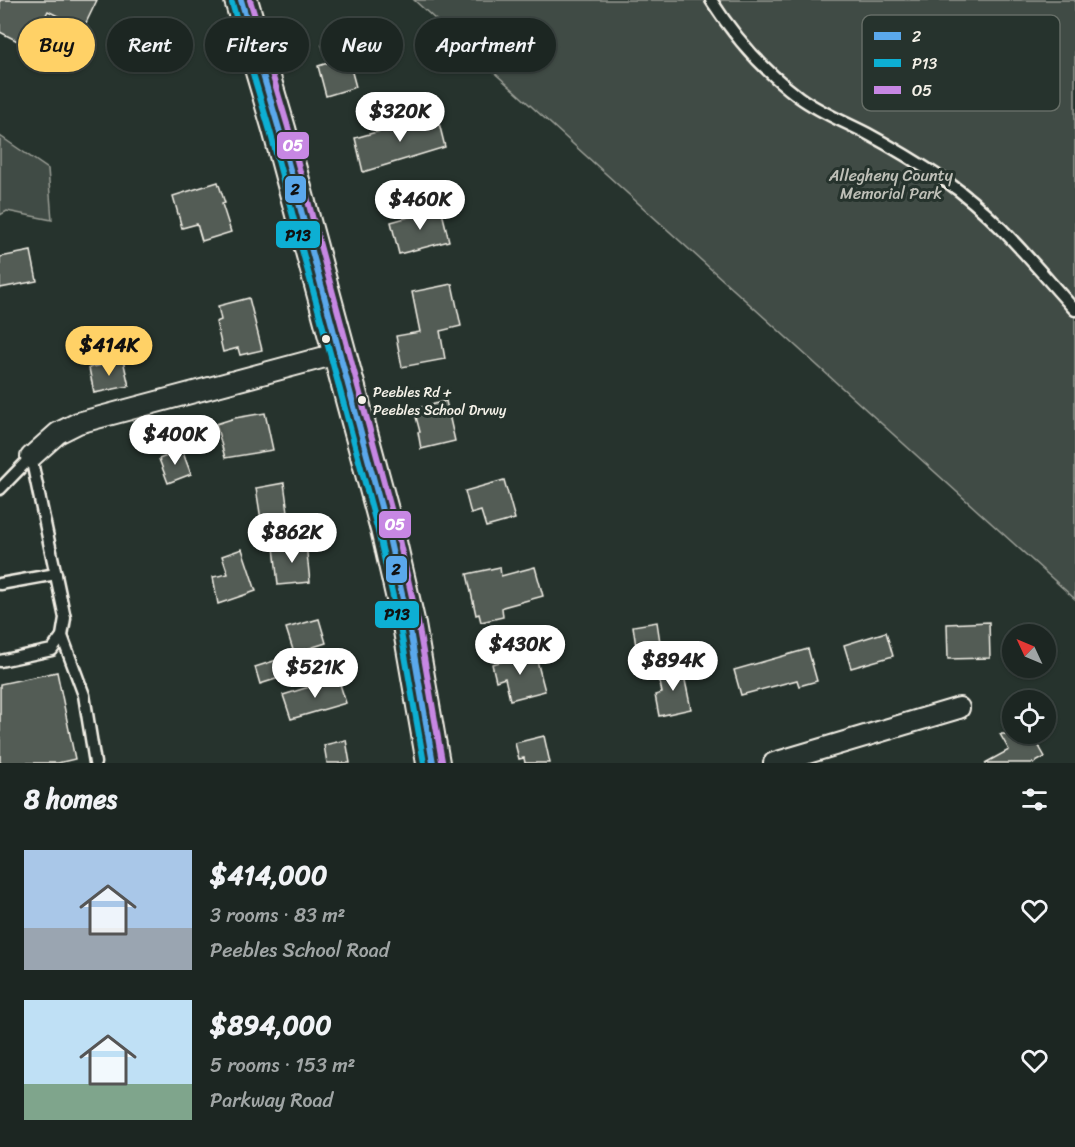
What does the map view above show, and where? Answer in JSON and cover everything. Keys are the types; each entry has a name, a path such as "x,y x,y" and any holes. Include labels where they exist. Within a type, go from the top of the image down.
{"main road":[{"path":"241,0 282,140 387,529 409,625 433,763"}],"street":[{"path":"31,457 58,434 78,423 340,353"},
{"path":"774,763 959,708"}],"lane":[{"path":"711,0 729,28 753,57 778,80 829,116 866,133 913,160 975,204 1075,310"},
{"path":"0,489 31,457"},
{"path":"0,661 52,650 62,636 65,618 31,457"},
{"path":"0,585 56,573"},
{"path":"62,636 84,695 95,763"}],"green space":[{"name":"Allegheny County Memorial Park","path":"414,0 1075,0 1075,599 493,72 556,72 556,18 434,18"},
{"path":"0,136 48,169 52,220 7,211 0,215"}],"building":[{"path":"0,0 97,0 88,18 62,18 48,11 44,18 18,18 18,41 0,32"},
{"path":"321,65 321,72 352,72 356,87 326,96 318,66"},
{"path":"437,115 445,147 363,172 355,138"},
{"path":"218,182 231,232 202,241 197,224 182,228 173,196"},
{"path":"441,208 449,241 399,254 391,222"},
{"path":"31,251 37,281 0,288 0,257"},
{"path":"452,284 461,326 440,331 445,359 402,367 396,336 420,332 412,292"},
{"path":"249,298 262,350 240,355 238,348 223,352 216,322 221,320 218,306"},
{"path":"123,360 129,386 94,393 89,368"},
{"path":"446,401 455,441 421,449 418,432 420,432 414,409"},
{"path":"265,413 273,450 225,458 216,424"},
{"path":"182,450 191,474 168,483 159,459"},
{"path":"504,480 515,519 486,527 481,511 471,514 465,491"},
{"path":"284,483 288,512 281,513 283,523 262,526 256,488"},
{"path":"306,544 310,582 278,585 274,547"},
{"path":"242,549 256,591 218,604 213,577 228,574 222,556"},
{"path":"500,567 501,576 535,567 543,596 503,607 503,617 481,622 479,614 476,615 467,574"},
{"path":"319,619 326,643 294,653 286,628"},
{"path":"657,622 661,649 637,653 633,626"},
{"path":"989,622 990,658 948,659 947,624"},
{"path":"886,632 893,656 851,668 844,645"},
{"path":"808,649 817,681 799,686 797,680 741,695 734,670"},
{"path":"535,653 545,691 510,700 505,678 496,681 492,664"},
{"path":"277,660 282,677 260,684 255,667"},
{"path":"682,666 691,709 659,716 655,695 662,693 658,672"},
{"path":"57,672 75,759 58,763 0,763 0,684"},
{"path":"338,678 346,703 291,719 283,695"},
{"path":"544,736 550,763 525,763 524,758 519,759 515,743"},
{"path":"346,740 350,763 327,763 324,745"},
{"path":"1006,744 1038,744 1045,757 1034,763 985,763 1009,750"}],"transit line":[{"name":"2","path":"241,0 279,129 387,529 409,625 433,763"},
{"name":"O5","path":"250,0 288,127 396,527 418,623 442,761"},
{"name":"P13","path":"232,3 270,131 378,531 400,627 424,763"}],"place":[{"name":"Peebles Rd + Peebles School Drvwy","path":"362,400"}]}
